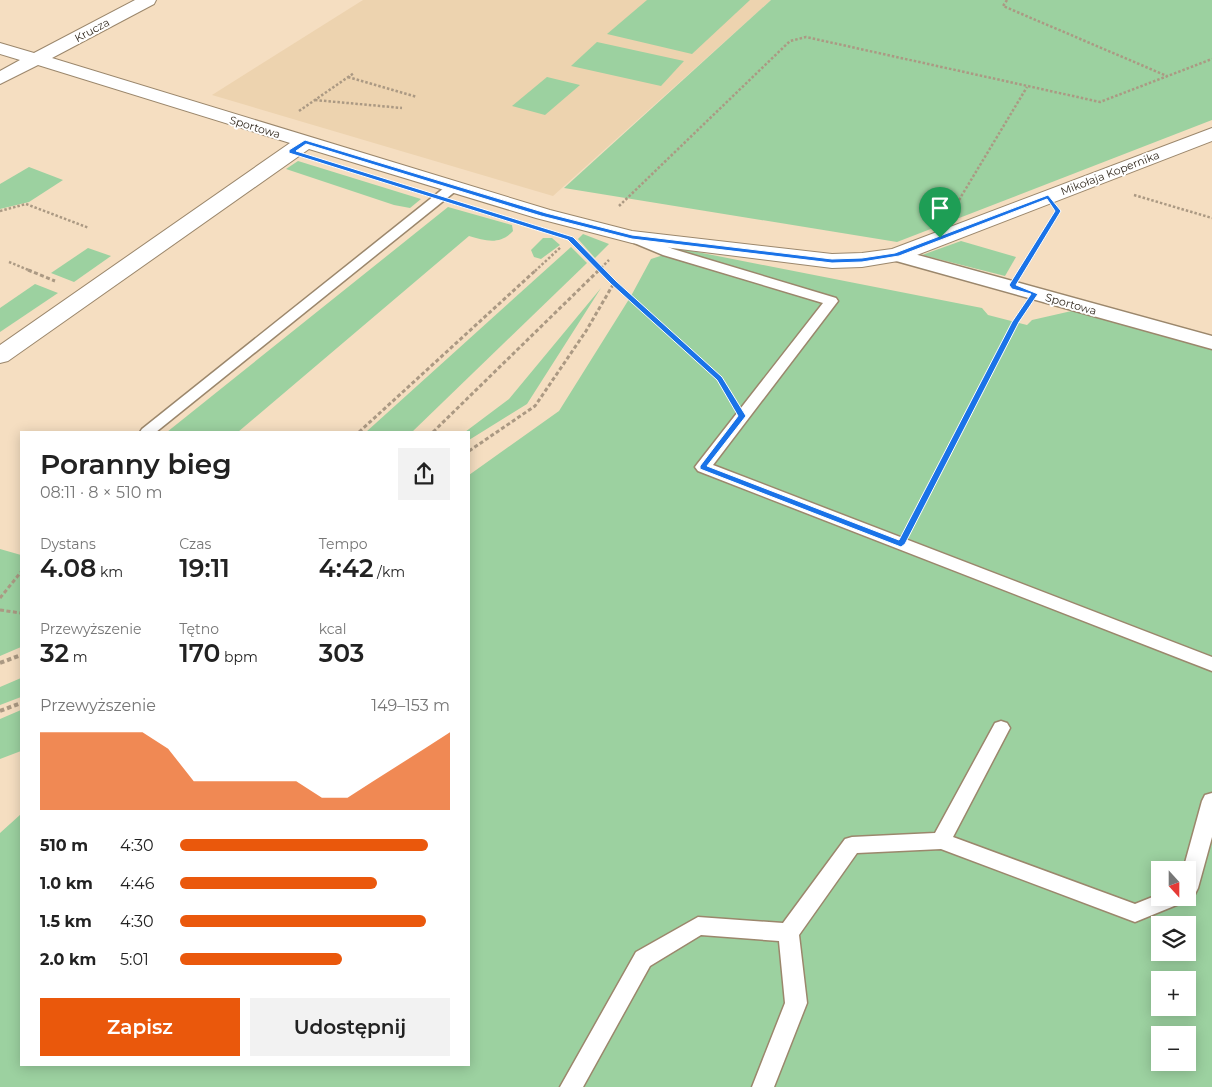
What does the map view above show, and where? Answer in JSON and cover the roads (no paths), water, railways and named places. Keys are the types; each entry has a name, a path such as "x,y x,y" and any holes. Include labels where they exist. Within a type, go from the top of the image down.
{"street":[{"name":"Krucza","path":"0,78 148,0"},
{"name":"Sportowa","path":"0,48 543,214 632,237 832,261 862,260 896,255 1212,343"},
{"name":"Mikołaja Kopernika","path":"896,255 1212,134"},
{"path":"0,356 305,142"}],"lane":[{"path":"148,431 453,187"},
{"path":"632,237 668,252 831,301 702,467 1212,664"},
{"path":"941,841 1001,728"},
{"path":"1195,861 1212,801"},
{"path":"763,1087 796,1003 788,933 852,844 941,841 1135,913 1152,906"},
{"path":"571,1087 643,959 698,926 788,933"}]}
